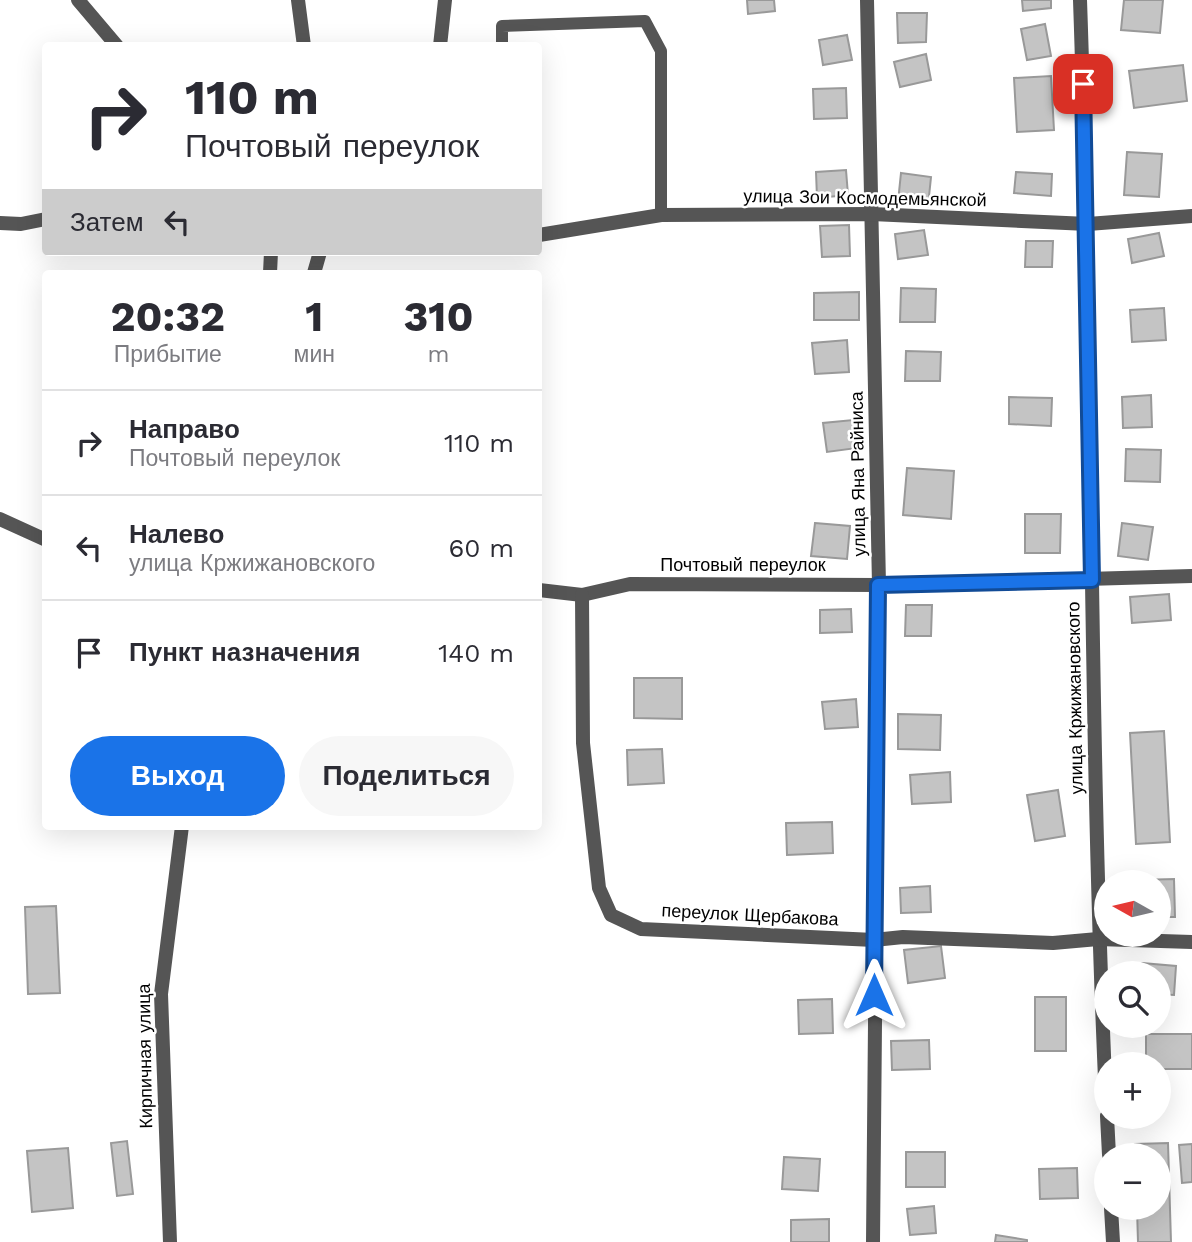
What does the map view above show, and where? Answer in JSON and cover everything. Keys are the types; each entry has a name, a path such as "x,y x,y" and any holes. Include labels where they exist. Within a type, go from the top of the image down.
{"street":[{"path":"78,0 114,42"},
{"path":"298,0 303,42"},
{"path":"440,42 444,0"},
{"name":"улица Яна Райниса","path":"867,0 878,585 873,1242"},
{"name":"улица Кржижановского","path":"1080,0 1088,224 1097,870"},
{"name":"улица Зои Космодемьянской","path":"542,235 662,215 873,214 1088,224 1192,216"},
{"path":"0,223 42,220"},
{"path":"0,519 42,538"},
{"name":"Почтовый переулок","path":"542,590 582,595 630,584 878,585 1192,576"},
{"name":"переулок Щербакова","path":"582,595 583,743 599,888 611,915 641,929 874,940 903,937 1053,943 1094,939"},
{"name":"Кирпичная улица","path":"170,1242 161,994 182,830"},
{"name":"переулок Щербакова","path":"1171,941 1192,942"},
{"name":"улица Кржижановского","path":"1098,947 1104,1052"},
{"path":"1112,1220 1113,1242"}],"lane":[{"path":"502,42 502,26 646,21 662,51 662,215"}],"building":[{"path":"747,0 774,0 775,11 748,14"},
{"path":"1022,0 1051,0 1051,8 1023,11"},
{"path":"1124,0 1163,0 1160,33 1121,30"},
{"path":"897,13 927,13 926,42 898,43"},
{"path":"1045,24 1051,56 1027,60 1021,29"},
{"path":"847,35 852,60 823,65 819,40"},
{"path":"926,54 931,80 900,87 894,62"},
{"path":"1183,65 1187,101 1134,108 1129,71"},
{"path":"1051,76 1054,130 1017,132 1014,78"},
{"path":"846,88 847,118 814,119 813,89"},
{"path":"1127,152 1162,154 1159,197 1124,195"},
{"path":"846,170 848,195 817,198 816,172"},
{"path":"1016,172 1052,174 1051,196 1014,193"},
{"path":"901,173 931,177 928,206 898,202"},
{"path":"849,225 850,256 822,257 820,226"},
{"path":"924,230 928,255 898,259 895,234"},
{"path":"1159,233 1164,256 1132,263 1128,239"},
{"path":"1026,241 1053,241 1052,267 1025,267"},
{"path":"901,288 936,289 935,322 900,322"},
{"path":"859,292 859,320 814,320 814,293"},
{"path":"1164,308 1166,340 1132,342 1130,310"},
{"path":"847,340 849,372 815,374 812,343"},
{"path":"906,351 941,352 940,381 905,381"},
{"path":"1151,395 1152,427 1123,428 1122,397"},
{"path":"1009,397 1052,398 1051,426 1009,424"},
{"path":"853,420 857,448 827,452 823,423"},
{"path":"1126,449 1161,450 1160,482 1125,481"},
{"path":"907,468 954,471 951,519 903,515"},
{"path":"1025,514 1061,514 1060,553 1025,553"},
{"path":"815,523 850,526 847,559 811,556"},
{"path":"1122,523 1153,527 1148,560 1118,556"},
{"path":"1169,594 1171,620 1132,623 1130,597"},
{"path":"906,605 932,605 931,636 905,636"},
{"path":"851,609 852,632 820,633 820,610"},
{"path":"634,678 682,678 682,719 634,718"},
{"path":"856,699 858,727 825,729 822,702"},
{"path":"898,714 941,715 940,750 898,749"},
{"path":"1164,731 1170,842 1136,844 1130,733"},
{"path":"662,749 664,783 628,785 627,750"},
{"path":"950,772 951,802 912,804 910,775"},
{"path":"1058,790 1065,836 1035,841 1027,795"},
{"path":"832,822 833,853 787,855 786,823"},
{"path":"1171,879 1174,879 1175,917 1171,917"},
{"path":"930,886 931,912 901,913 900,888"},
{"path":"56,906 60,993 28,994 25,907"},
{"path":"941,946 945,978 908,983 904,950"},
{"path":"1171,966 1176,966 1174,995 1171,995"},
{"path":"1035,997 1066,997 1066,1051 1035,1051"},
{"path":"832,999 833,1033 799,1034 798,1000"},
{"path":"1171,1034 1192,1034 1192,1069 1171,1069 1171,1052 1146,1052 1146,1038 1171,1038"},
{"path":"929,1040 930,1069 892,1070 891,1041"},
{"path":"127,1141 133,1194 117,1196 111,1143"},
{"path":"1192,1144 1192,1182 1182,1183 1179,1145"},
{"path":"68,1148 73,1208 32,1212 27,1151"},
{"path":"906,1152 945,1152 945,1187 906,1187"},
{"path":"784,1157 820,1159 818,1191 782,1189"},
{"path":"1077,1168 1078,1198 1040,1199 1039,1169"},
{"path":"934,1206 936,1233 910,1235 907,1209"},
{"path":"829,1219 829,1242 791,1242 791,1220"},
{"path":"1137,1220 1170,1220 1171,1242 1138,1242"},
{"path":"996,1235 1027,1240 1027,1242 995,1242"}],"route":[{"path":"874,995 878,585 1092,580 1088,224 1083,84"}]}
